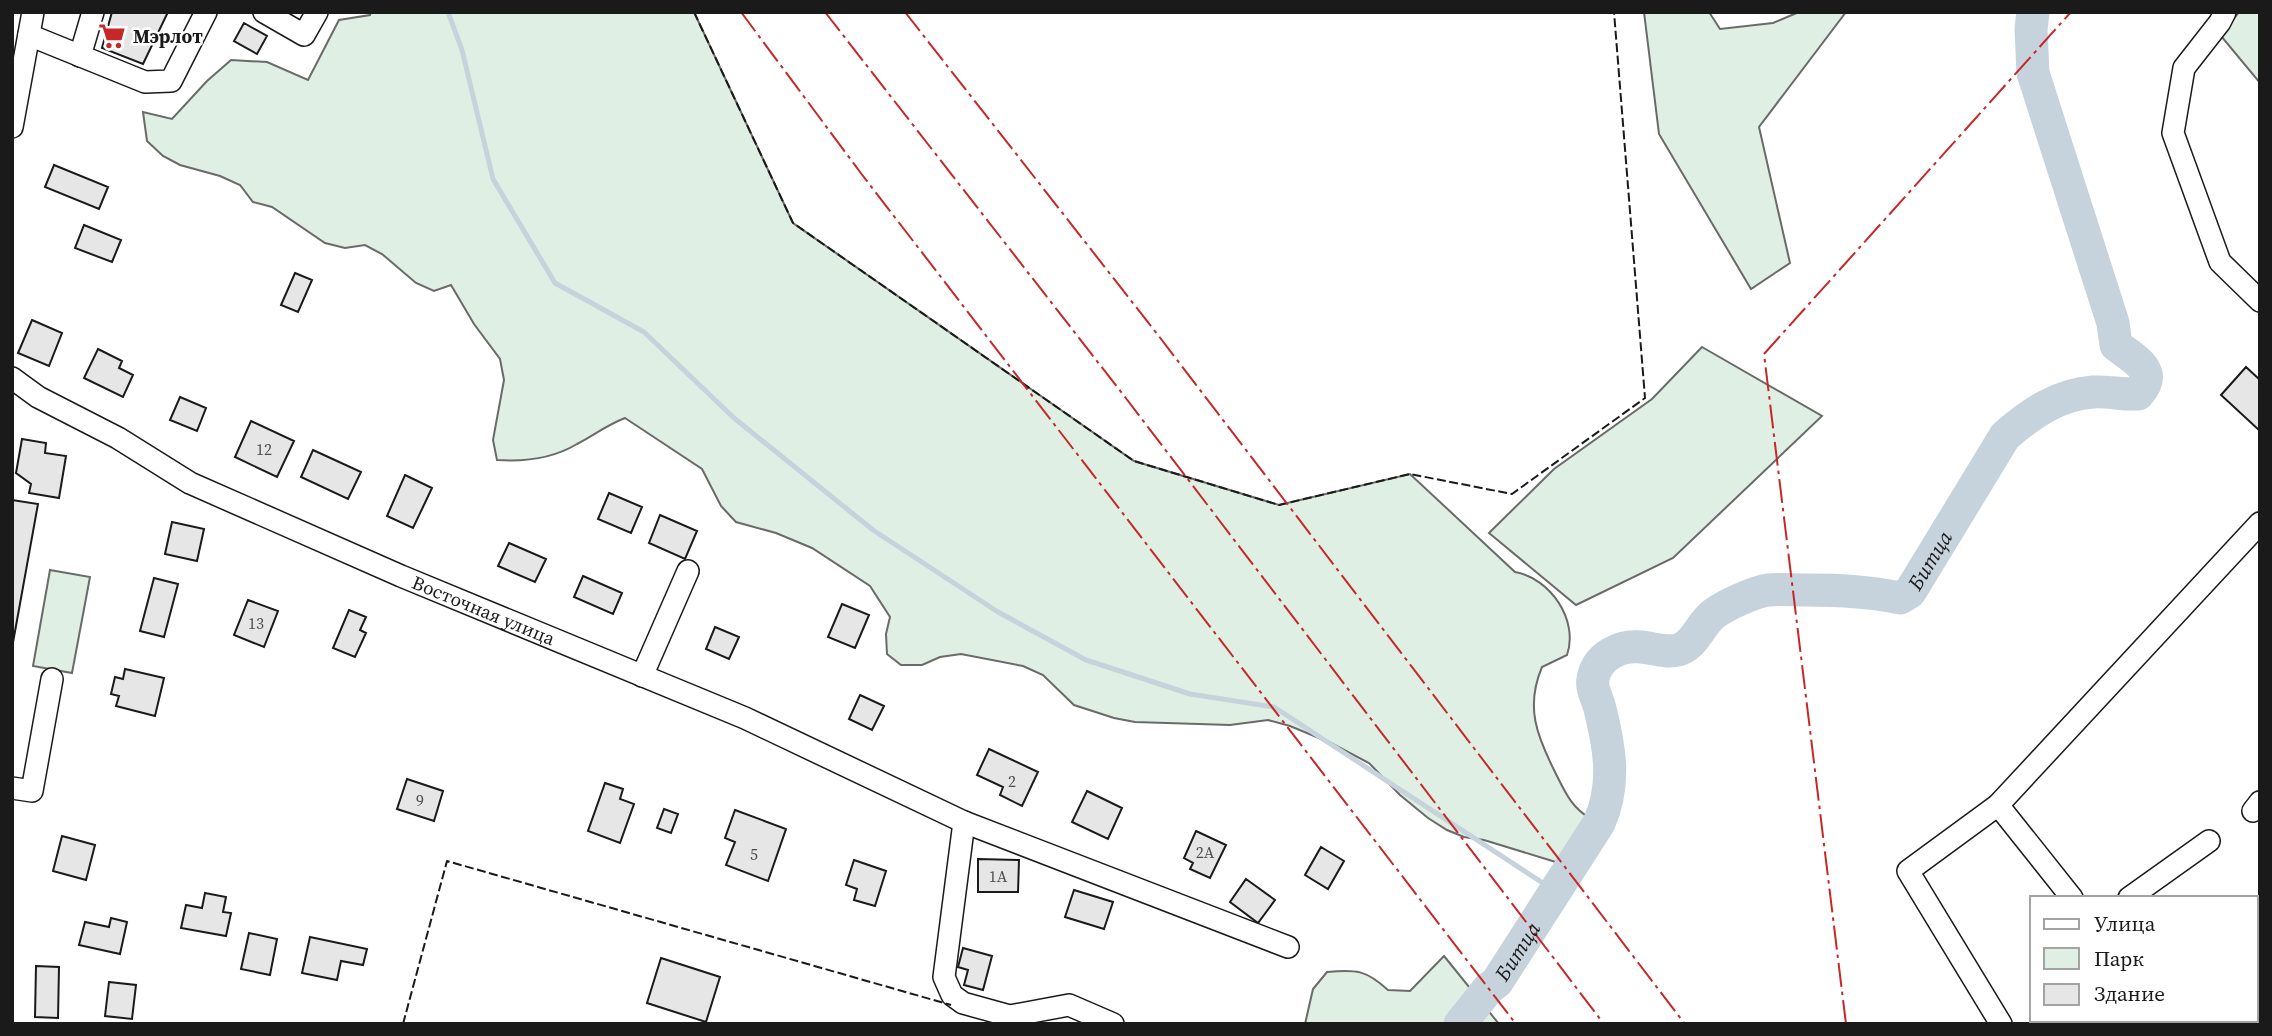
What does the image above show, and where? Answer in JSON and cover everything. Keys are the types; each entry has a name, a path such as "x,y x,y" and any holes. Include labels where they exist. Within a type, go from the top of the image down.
{"street":[{"path":"12,127 16,77 33,12"},
{"path":"80,56 93,12"},
{"path":"29,35 145,82 171,81 206,12"},
{"path":"264,12 304,35 317,12"},
{"path":"2225,12 2184,68 2173,133 2220,262 2260,301"},
{"name":"Восточная улица","path":"12,378 38,397 118,438 190,483 401,576 745,718 964,822 1287,947"},
{"path":"2001,1024 1908,872 1998,805 2260,523"},
{"path":"642,676 688,571"},
{"path":"12,788 32,792 52,678"},
{"path":"1998,805 2070,896"},
{"path":"964,822 944,977 952,995 963,1003 1010,1020 1069,1005 1113,1024"},
{"path":"2132,896 2209,841"}],"green space":[{"path":"371,12 694,12 793,223 1134,461 1279,505 1410,474 1515,572 1540,583 1559,603 1569,628 1570,642 1567,655 1542,667 1534,695 1535,721 1543,746 1566,792 1573,804 1591,819 1559,863 1447,830 1400,795 1369,763 1290,726 1268,720 1230,725 1135,722 1114,718 1074,705 1043,675 1023,666 961,654 940,657 922,665 901,665 887,654 886,634 890,617 870,586 812,548 776,533 736,522 721,506 702,469 625,418 558,453 528,460 497,460 493,440 504,380 500,359 474,324 451,285 434,291 416,283 382,254 365,245 345,248 325,243 272,207 253,202 240,185 220,176 180,165 163,156 147,141 143,112 172,119 207,81 231,60 267,62 308,80 339,20 370,15"},
{"path":"1644,12 1709,12 1720,29 1773,23 1799,12 1846,12 1759,127 1790,263 1751,289 1659,134"},
{"path":"2239,12 2260,14 2260,83 2221,36"},
{"path":"1702,347 1822,416 1673,558 1576,605 1489,533 1554,469 1652,399"},
{"path":"50,570 90,577 72,673 33,666"},
{"path":"1444,956 1499,1024 1305,1024 1313,989 1327,972 1360,972 1388,990 1410,991"}],"building":[{"path":"112,12 168,12 143,64 102,48"},
{"path":"244,23 267,36 257,54 234,41"},
{"path":"54,165 108,187 99,209 45,187"},
{"path":"84,225 121,240 112,262 75,248"},
{"path":"295,273 312,280 298,312 281,305"},
{"path":"32,320 62,333 49,366 18,353"},
{"path":"98,349 122,361 119,368 133,375 123,397 84,378"},
{"path":"2246,367 2260,380 2260,431 2221,395"},
{"path":"180,397 206,408 197,431 170,420"},
{"path":"251,421 294,441 277,477 235,457"},
{"path":"22,439 46,443 45,453 66,456 59,498 29,493 31,484 16,473"},
{"path":"313,450 361,472 348,499 301,477"},
{"path":"405,475 432,488 413,528 387,516"},
{"path":"609,493 642,507 631,533 598,519"},
{"path":"12,500 38,504 12,648"},
{"path":"660,515 697,531 685,559 649,543"},
{"path":"172,522 204,529 197,561 165,554"},
{"path":"509,543 546,559 535,582 498,566"},
{"path":"583,576 622,593 613,614 574,597"},
{"path":"154,578 178,584 164,637 140,631"},
{"path":"248,600 278,611 264,647 234,635"},
{"path":"842,604 869,615 855,648 828,637"},
{"path":"349,610 366,617 360,630 366,633 355,657 333,648"},
{"path":"715,627 739,637 729,659 706,649"},
{"path":"125,669 164,678 155,716 116,706 119,696 111,694 115,677 123,679"},
{"path":"860,695 884,706 872,730 849,719"},
{"path":"989,749 1038,772 1022,806 1000,795 1003,787 977,775"},
{"path":"407,779 443,791 434,821 397,809"},
{"path":"605,783 623,789 620,799 634,804 620,843 588,831"},
{"path":"1087,791 1122,808 1108,839 1072,822"},
{"path":"664,809 678,814 671,833 657,828"},
{"path":"735,810 786,829 768,881 726,865 735,842 725,838"},
{"path":"1196,831 1226,845 1210,878 1190,869 1193,863 1184,858"},
{"path":"62,836 95,845 86,880 53,871"},
{"path":"1321,847 1344,861 1328,889 1305,875"},
{"path":"978,859 1019,860 1018,892 978,892"},
{"path":"854,860 886,871 875,906 854,900 857,889 846,885"},
{"path":"1246,879 1275,900 1258,923 1230,902"},
{"path":"1074,890 1113,902 1104,929 1065,917"},
{"path":"205,893 226,897 223,912 231,913 226,936 181,928 186,905 202,908"},
{"path":"111,918 127,922 120,954 79,945 85,922 109,927"},
{"path":"249,933 277,939 270,975 241,969"},
{"path":"310,937 367,949 363,965 341,961 337,980 302,973"},
{"path":"963,948 992,956 983,990 964,985 968,970 958,967"},
{"path":"661,958 720,977 706,1022 647,1003"},
{"path":"36,966 59,967 58,1018 35,1017"},
{"path":"109,982 136,985 132,1019 105,1016"},
{"path":"2222,1022 2223,1024 2180,1024"}],"waterway":[{"path":"448,12 462,50 493,179 555,283 644,332 734,418 873,530 998,612 1086,660 1190,694 1274,707 1555,891"},
{"name":"Битца","path":"1460,1024 1488,989 1497,982 1599,823 1608,795 1610,767 1604,724 1593,683 1595,671 1604,658 1618,650 1633,647 1678,650 1689,644 1715,613 1740,599 1768,590 1853,591 1900,598 1910,592 2005,436 2035,413 2068,397 2093,392 2138,394 2144,386 2146,378 2142,366 2116,345 2113,323 2033,73 2033,12"}],"fence":[{"path":"694,12 793,223 1134,461 1279,505 1410,474 1512,494 1645,398 1614,12"},
{"path":"403,1024 447,861 951,1005"}],"power":[{"path":"741,12 860,172 1516,1024"},
{"path":"825,12 1125,397 1604,1024"},
{"path":"905,12 1158,335 1685,1024"},
{"path":"1846,1024 1764,354 2071,12"}],"place":[{"name":"Мэрлот","path":"112,36"}]}
